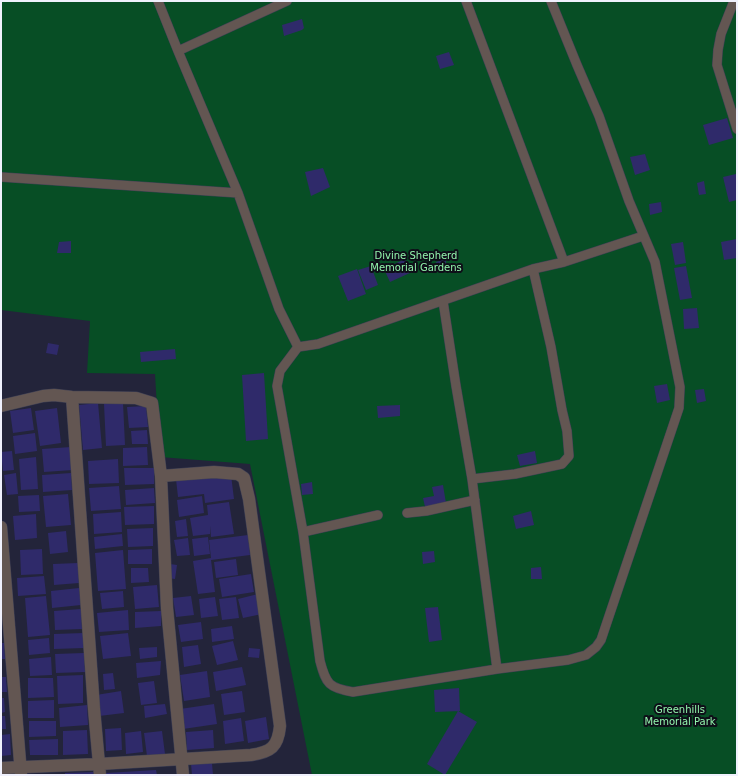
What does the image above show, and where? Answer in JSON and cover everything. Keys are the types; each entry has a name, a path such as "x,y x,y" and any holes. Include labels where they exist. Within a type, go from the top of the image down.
{"street":[{"path":"1,406 43,396 54,395 72,397 136,398 152,403 161,476 167,608 183,775"},
{"path":"72,397 99,770"},
{"path":"1,768 21,771 99,770 182,758 251,755 262,753 276,745 280,726 249,499 244,478 238,474 229,472 161,476"},
{"path":"1,528 21,771"}],"lane":[{"path":"158,1 238,193 279,308 298,347"},
{"path":"178,51 287,1"},
{"path":"466,1 564,262"},
{"path":"551,1 599,116 629,201 655,262 680,387 681,397 679,408 601,640 596,647 586,655 568,660 497,669 353,692 341,690 332,686 325,679 320,661 303,532 277,386 280,371 298,347 318,344 533,269 564,262 643,236"},
{"path":"734,1 721,34 717,65 737,129"},
{"path":"1,177 238,193"},
{"path":"472,478 515,474 562,464 569,456 567,432 551,347 533,269"},
{"path":"443,301 472,478 497,669"},
{"path":"407,513 426,511 475,500"},
{"path":"303,532 378,515"}],"green space":[{"name":"Divine Shepherd Memorial Gardens","path":"1,1 737,1 737,775 312,775 250,464 160,457 155,374 87,373 90,321 1,310"}],"building":[{"path":"302,19 304,28 302,30 284,36 282,25"},
{"path":"449,52 454,65 440,69 436,56"},
{"path":"727,118 733,138 709,145 703,125"},
{"path":"645,154 650,170 635,175 630,157"},
{"path":"323,168 330,187 311,196 305,172"},
{"path":"736,174 737,200 729,202 723,177"},
{"path":"704,181 706,194 699,195 697,183"},
{"path":"661,202 662,212 650,215 649,204"},
{"path":"737,239 737,258 724,260 721,242"},
{"path":"71,241 71,253 57,253 59,242"},
{"path":"683,242 686,263 675,265 671,244"},
{"path":"405,259 412,272 390,282 384,269"},
{"path":"446,259 446,267 438,270 436,262"},
{"path":"371,266 378,285 366,290 358,270"},
{"path":"686,266 692,298 680,300 674,268"},
{"path":"357,269 366,294 348,301 338,276"},
{"path":"697,308 699,328 684,329 683,309"},
{"path":"48,343 59,345 57,355 46,353"},
{"path":"175,349 176,359 141,362 140,352"},
{"path":"264,373 268,439 246,441 242,375"},
{"path":"667,384 670,400 657,403 654,386"},
{"path":"704,389 706,401 697,403 695,390"},
{"path":"98,403 102,448 83,450 79,405"},
{"path":"123,403 125,445 106,446 104,404"},
{"path":"400,405 400,416 378,418 377,406"},
{"path":"146,406 148,427 129,428 127,407"},
{"path":"31,408 34,430 13,433 10,411"},
{"path":"57,408 61,443 40,446 35,411"},
{"path":"147,430 148,444 132,444 131,431"},
{"path":"35,433 37,451 15,454 13,436"},
{"path":"71,447 73,470 44,472 42,449"},
{"path":"147,447 148,465 123,466 123,448"},
{"path":"12,451 14,470 3,471 1,452"},
{"path":"535,451 537,463 520,466 517,455"},
{"path":"36,457 38,489 21,490 19,459"},
{"path":"118,459 119,483 89,484 88,461"},
{"path":"124,468 154,468 154,484 125,485"},
{"path":"16,473 18,494 7,495 4,475"},
{"path":"71,473 72,490 43,492 42,475"},
{"path":"231,475 234,499 205,503 204,494 178,497 176,479 202,476 202,479"},
{"path":"312,482 313,494 302,495 301,484"},
{"path":"443,485 446,503 425,507 423,498 434,496 432,487"},
{"path":"119,486 121,509 91,511 89,488"},
{"path":"154,488 155,503 126,505 125,490"},
{"path":"68,494 71,525 46,527 43,496"},
{"path":"39,495 40,511 19,512 18,496"},
{"path":"202,496 204,513 179,517 177,500"},
{"path":"229,502 234,534 211,537 210,526 210,534 193,536 190,518 208,515 207,505"},
{"path":"154,506 154,524 125,525 124,507"},
{"path":"531,511 534,525 516,529 513,516"},
{"path":"121,512 122,532 94,534 93,514"},
{"path":"36,514 37,538 15,540 13,516"},
{"path":"186,519 188,536 177,537 175,521"},
{"path":"153,528 153,546 128,547 127,529"},
{"path":"66,531 68,552 50,554 48,533"},
{"path":"122,534 123,546 95,549 94,537"},
{"path":"248,535 250,555 211,560 215,592 198,594 193,561 211,558 209,540"},
{"path":"208,537 210,554 194,556 192,539"},
{"path":"188,538 190,555 177,556 174,540"},
{"path":"42,549 43,574 21,575 20,550"},
{"path":"152,549 152,564 128,564 128,550"},
{"path":"123,550 126,589 98,591 95,553"},
{"path":"434,551 435,562 423,564 422,552"},
{"path":"236,559 238,575 216,578 214,562"},
{"path":"78,563 79,583 54,585 53,564"},
{"path":"170,564 177,565 175,579 168,578"},
{"path":"541,567 542,579 531,579 531,568"},
{"path":"131,568 148,568 149,582 131,583"},
{"path":"251,574 254,592 222,597 219,579"},
{"path":"44,576 46,594 18,596 17,578"},
{"path":"157,585 159,607 135,609 133,587"},
{"path":"79,588 81,605 52,608 51,591"},
{"path":"123,591 124,607 102,609 100,593"},
{"path":"258,594 262,614 243,618 238,599"},
{"path":"46,596 50,635 28,637 25,598"},
{"path":"191,596 194,615 176,617 173,598"},
{"path":"215,597 218,616 201,618 199,599"},
{"path":"236,597 239,618 222,620 219,599"},
{"path":"438,607 442,640 429,642 425,608"},
{"path":"81,609 82,629 55,630 54,611"},
{"path":"128,610 129,630 99,632 97,613"},
{"path":"161,611 161,626 135,628 135,612"},
{"path":"201,622 203,639 181,642 178,625"},
{"path":"232,626 234,639 212,642 211,629"},
{"path":"84,633 84,648 54,649 54,634"},
{"path":"128,633 131,656 103,659 100,636"},
{"path":"49,638 50,653 29,655 28,640"},
{"path":"233,641 238,660 217,665 212,646"},
{"path":"1,643 4,643 5,659 1,659"},
{"path":"198,645 201,664 184,667 182,647"},
{"path":"157,647 157,657 140,659 139,648"},
{"path":"249,648 260,649 259,658 248,657"},
{"path":"84,653 85,672 56,673 55,654"},
{"path":"51,657 52,675 30,676 29,659"},
{"path":"161,661 160,675 137,678 136,663"},
{"path":"242,667 246,685 216,691 213,672"},
{"path":"207,671 210,697 184,701 180,675"},
{"path":"113,673 115,689 104,690 103,674"},
{"path":"83,675 83,703 58,704 57,676"},
{"path":"1,677 6,677 7,692 1,692"},
{"path":"28,678 53,678 54,697 28,698"},
{"path":"154,681 157,703 141,705 138,683"},
{"path":"459,688 460,711 435,712 434,690"},
{"path":"121,691 124,713 99,716 96,695"},
{"path":"242,691 245,712 224,715 221,694"},
{"path":"1,698 4,698 5,712 1,713"},
{"path":"54,700 54,718 28,718 28,701"},
{"path":"165,704 167,714 145,718 144,706"},
{"path":"214,704 217,724 183,729 180,709"},
{"path":"87,705 88,725 60,727 59,708"},
{"path":"458,711 477,722 445,775 427,764"},
{"path":"1,716 5,716 6,729 1,729"},
{"path":"266,717 269,739 248,743 245,721"},
{"path":"241,718 244,741 225,744 223,721"},
{"path":"29,721 56,721 56,736 29,737"},
{"path":"121,728 122,750 106,751 105,729"},
{"path":"87,730 88,754 63,755 63,731"},
{"path":"213,730 214,748 187,750 186,732"},
{"path":"141,731 143,752 126,754 125,733"},
{"path":"162,731 165,754 147,756 144,733"},
{"path":"10,734 11,755 1,756 1,735"},
{"path":"58,739 58,755 30,755 29,740"},
{"path":"212,763 213,775 192,775 191,764"},
{"path":"156,770 157,775 106,775 106,773"},
{"path":"95,772 95,775 65,775 65,773"}],"park label":[{"name":"Greenhills Memorial Park","path":"680,716"}]}
